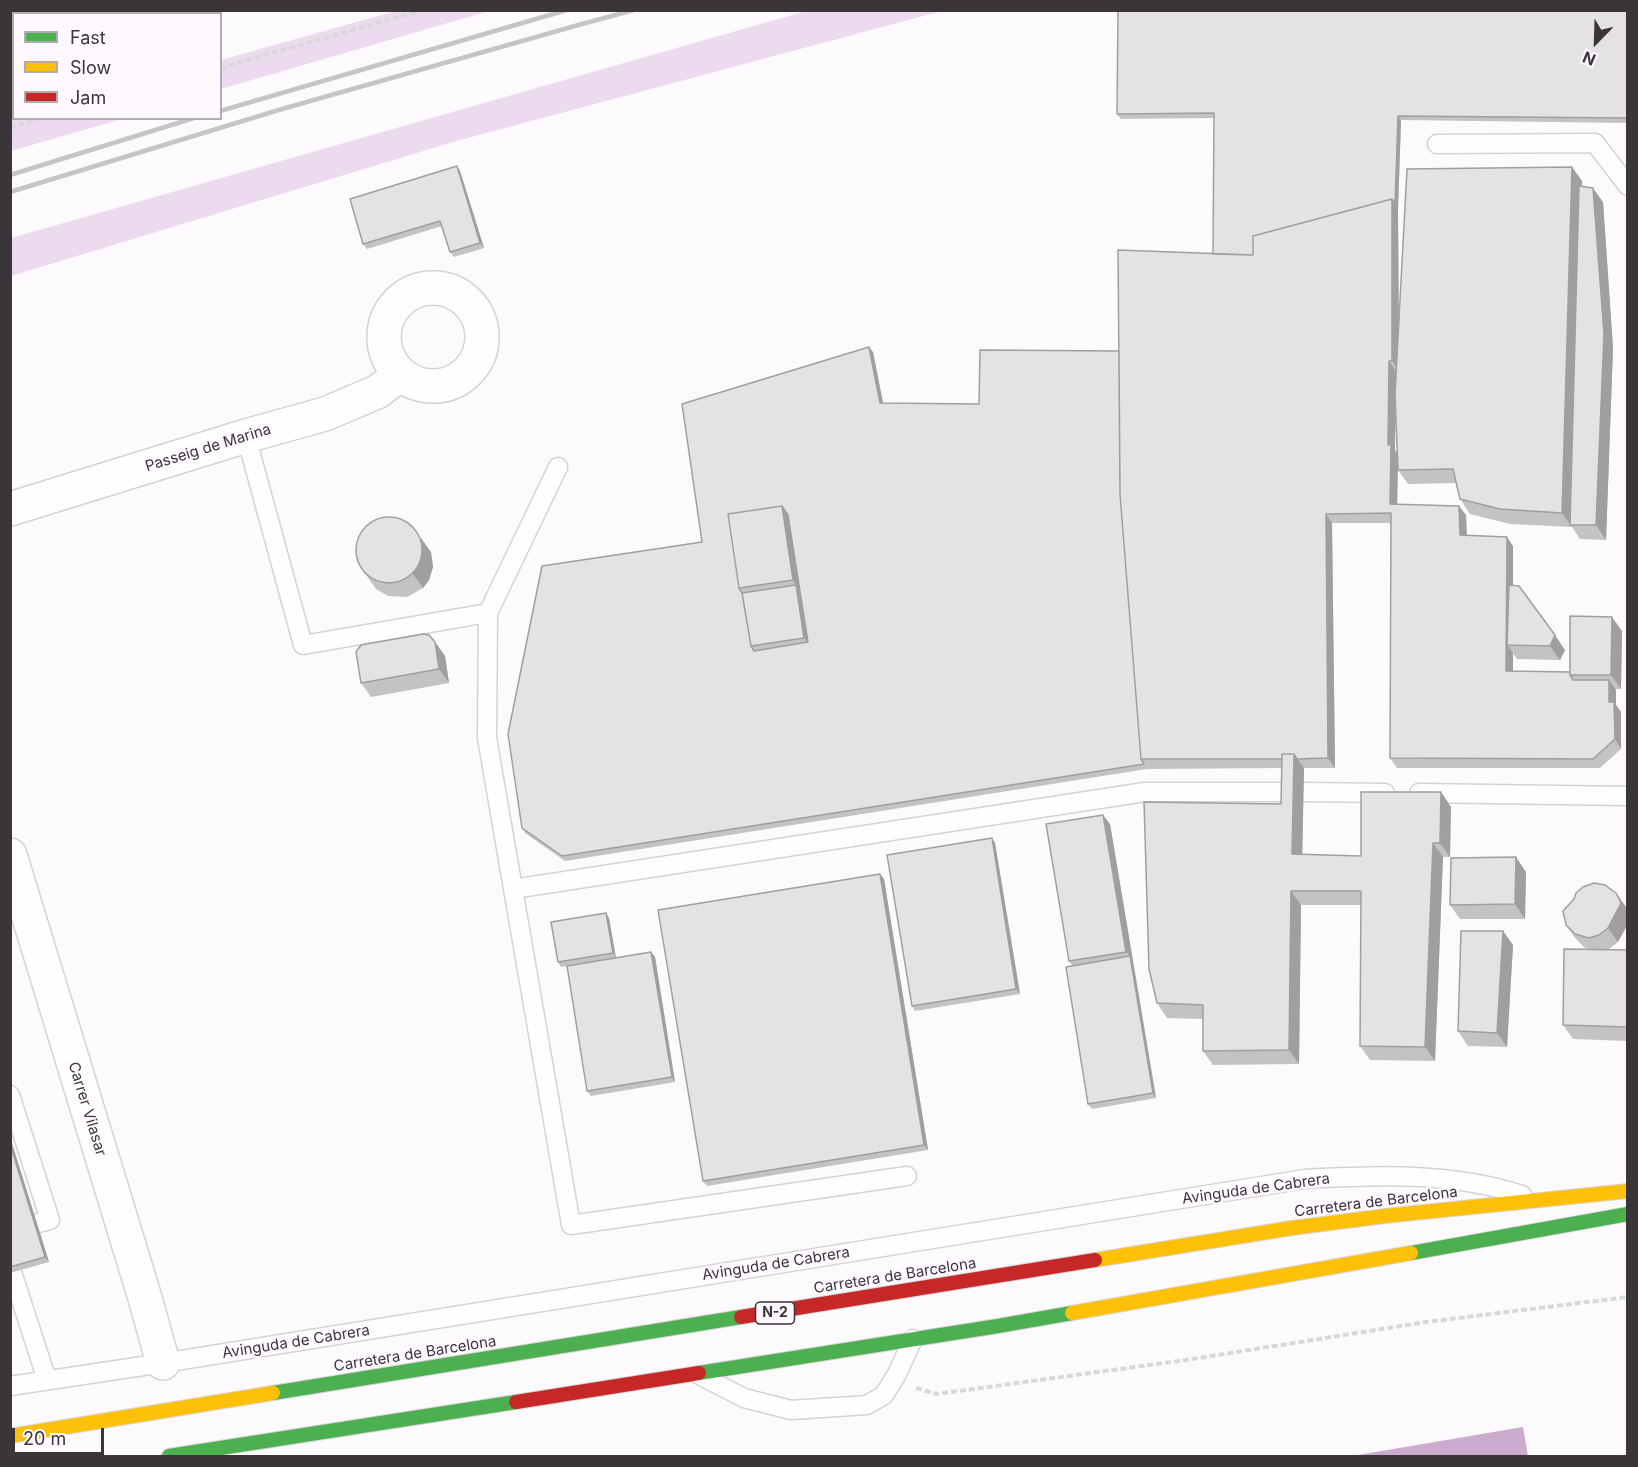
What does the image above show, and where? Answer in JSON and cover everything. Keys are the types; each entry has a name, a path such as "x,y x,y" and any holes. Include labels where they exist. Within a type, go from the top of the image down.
{"main road":[{"name":"Carretera de Barcelona","path":"10,1436 1292,1228 1628,1191"},
{"path":"169,1456 1022,1322 1622,1215"}],"street":[{"name":"Passeig de Marina","path":"10,509 325,414 377,392 400,375"},
{"name":"Carrer Vilasar","path":"10,855 19,916 145,1298 163,1363"}],"lane":[{"path":"1437,144 1595,143 1628,186"},
{"path":"246,436 303,645 488,613"},
{"path":"558,467 488,613 487,738 571,1225 907,1176"},
{"path":"513,889 1145,792 1628,796"},
{"path":"10,1095 50,1221 10,1230"},
{"name":"Avinguda de Cabrera","path":"10,1386 1305,1179 1370,1176 1436,1178 1500,1188 1541,1201"},
{"path":"10,1266 47,1380"},
{"path":"697,1373 744,1398 791,1410 867,1405 884,1395 913,1339"},
{"path":"272,1456 304,1435"}],"path":[{"path":"222,67 423,10"},
{"path":"10,128 34,120"},
{"path":"892,1382 937,1394 1186,1360 1426,1322 1628,1297"}],"shaded area":[{"path":"11,10 143,10 139,12 12,12 11,52"},
{"path":"399,10 489,11 222,89 222,60"},
{"path":"806,11 942,11 453,142 11,276 11,238"},
{"path":"11,118 12,120 119,120 11,151"},
{"path":"1523,1427 1528,1456 1352,1456"}],"building":[{"path":"1118,10 1628,10 1628,118 1398,116 1395,204 1392,199 1253,236 1253,255 1213,254 1214,113 1117,114"},
{"path":"457,166 480,243 450,252 440,221 363,244 350,199"},
{"path":"1572,167 1562,513 1500,509 1460,499 1453,469 1398,470 1395,394 1407,169"},
{"path":"1579,186 1593,188 1604,334 1596,525 1570,525"},
{"path":"1392,199 1392,361 1389,361 1388,445 1391,445 1390,504 1459,506 1460,535 1507,537 1506,671 1570,672 1573,680 1609,680 1609,702 1614,702 1615,739 1593,759 1390,758 1391,513 1326,514 1328,758 1297,759 1294,754 1282,754 1282,759 1141,759 1120,494 1118,250 1253,255 1253,236"},
{"path":"869,347 880,403 979,404 980,350 1119,351 1120,494 1141,759 1144,764 562,856 522,828 508,734 542,566 702,542 682,404","holes":["782,506 788,515 808,642 754,651 739,588 728,514"]},
{"path":"782,506 793,580 739,588 728,514"},
{"path":"382,517 396,517 408,522 417,531 422,550 420,563 413,574 396,583 382,583 370,578 361,569 356,557 356,543 361,531 370,522"},
{"path":"796,585 804,638 751,646 742,593"},
{"path":"1509,585 1519,586 1555,635 1550,646 1507,645"},
{"path":"1570,616 1612,617 1611,675 1570,675"},
{"path":"423,634 429,635 435,642 439,669 361,683 356,652 361,645"},
{"path":"1282,754 1294,754 1292,854 1361,856 1361,792 1441,792 1440,843 1433,843 1425,1047 1360,1046 1361,891 1291,891 1289,1050 1203,1051 1203,1005 1157,1003 1149,969 1144,802 1281,804"},
{"path":"1103,815 1126,952 1069,961 1046,824"},
{"path":"992,838 1016,989 912,1006 887,855"},
{"path":"1516,857 1515,904 1450,905 1451,858"},
{"path":"880,874 924,1145 703,1181 658,910"},
{"path":"1594,883 1605,885 1616,893 1621,903 1608,928 1599,935 1589,938 1575,934 1566,925 1563,911 1574,899 1576,893 1583,887"},
{"path":"606,913 613,953 558,962 551,922"},
{"path":"1461,931 1503,931 1497,1033 1458,1031"},
{"path":"1564,949 1628,950 1628,1027 1563,1025"},
{"path":"651,952 672,1077 587,1091 567,966"},
{"path":"1130,956 1153,1093 1088,1104 1066,967"},
{"path":"10,1144 45,1257 10,1267"}],"railway":[{"path":"222,110 567,10"},
{"path":"10,192 282,109 634,10"},
{"path":"10,175 188,120"}],"traffic: fast":[{"path":"1411,1253 1628,1214"},
{"path":"699,1373 1072,1313"},
{"path":"273,1393 741,1317"},
{"path":"169,1456 516,1402"}],"traffic: slow":[{"path":"1095,1260 1292,1228 1628,1191"},
{"path":"1072,1313 1411,1253"},
{"path":"10,1436 273,1393"}],"traffic: jam":[{"path":"741,1317 1095,1260"},
{"path":"516,1402 699,1373"}]}
